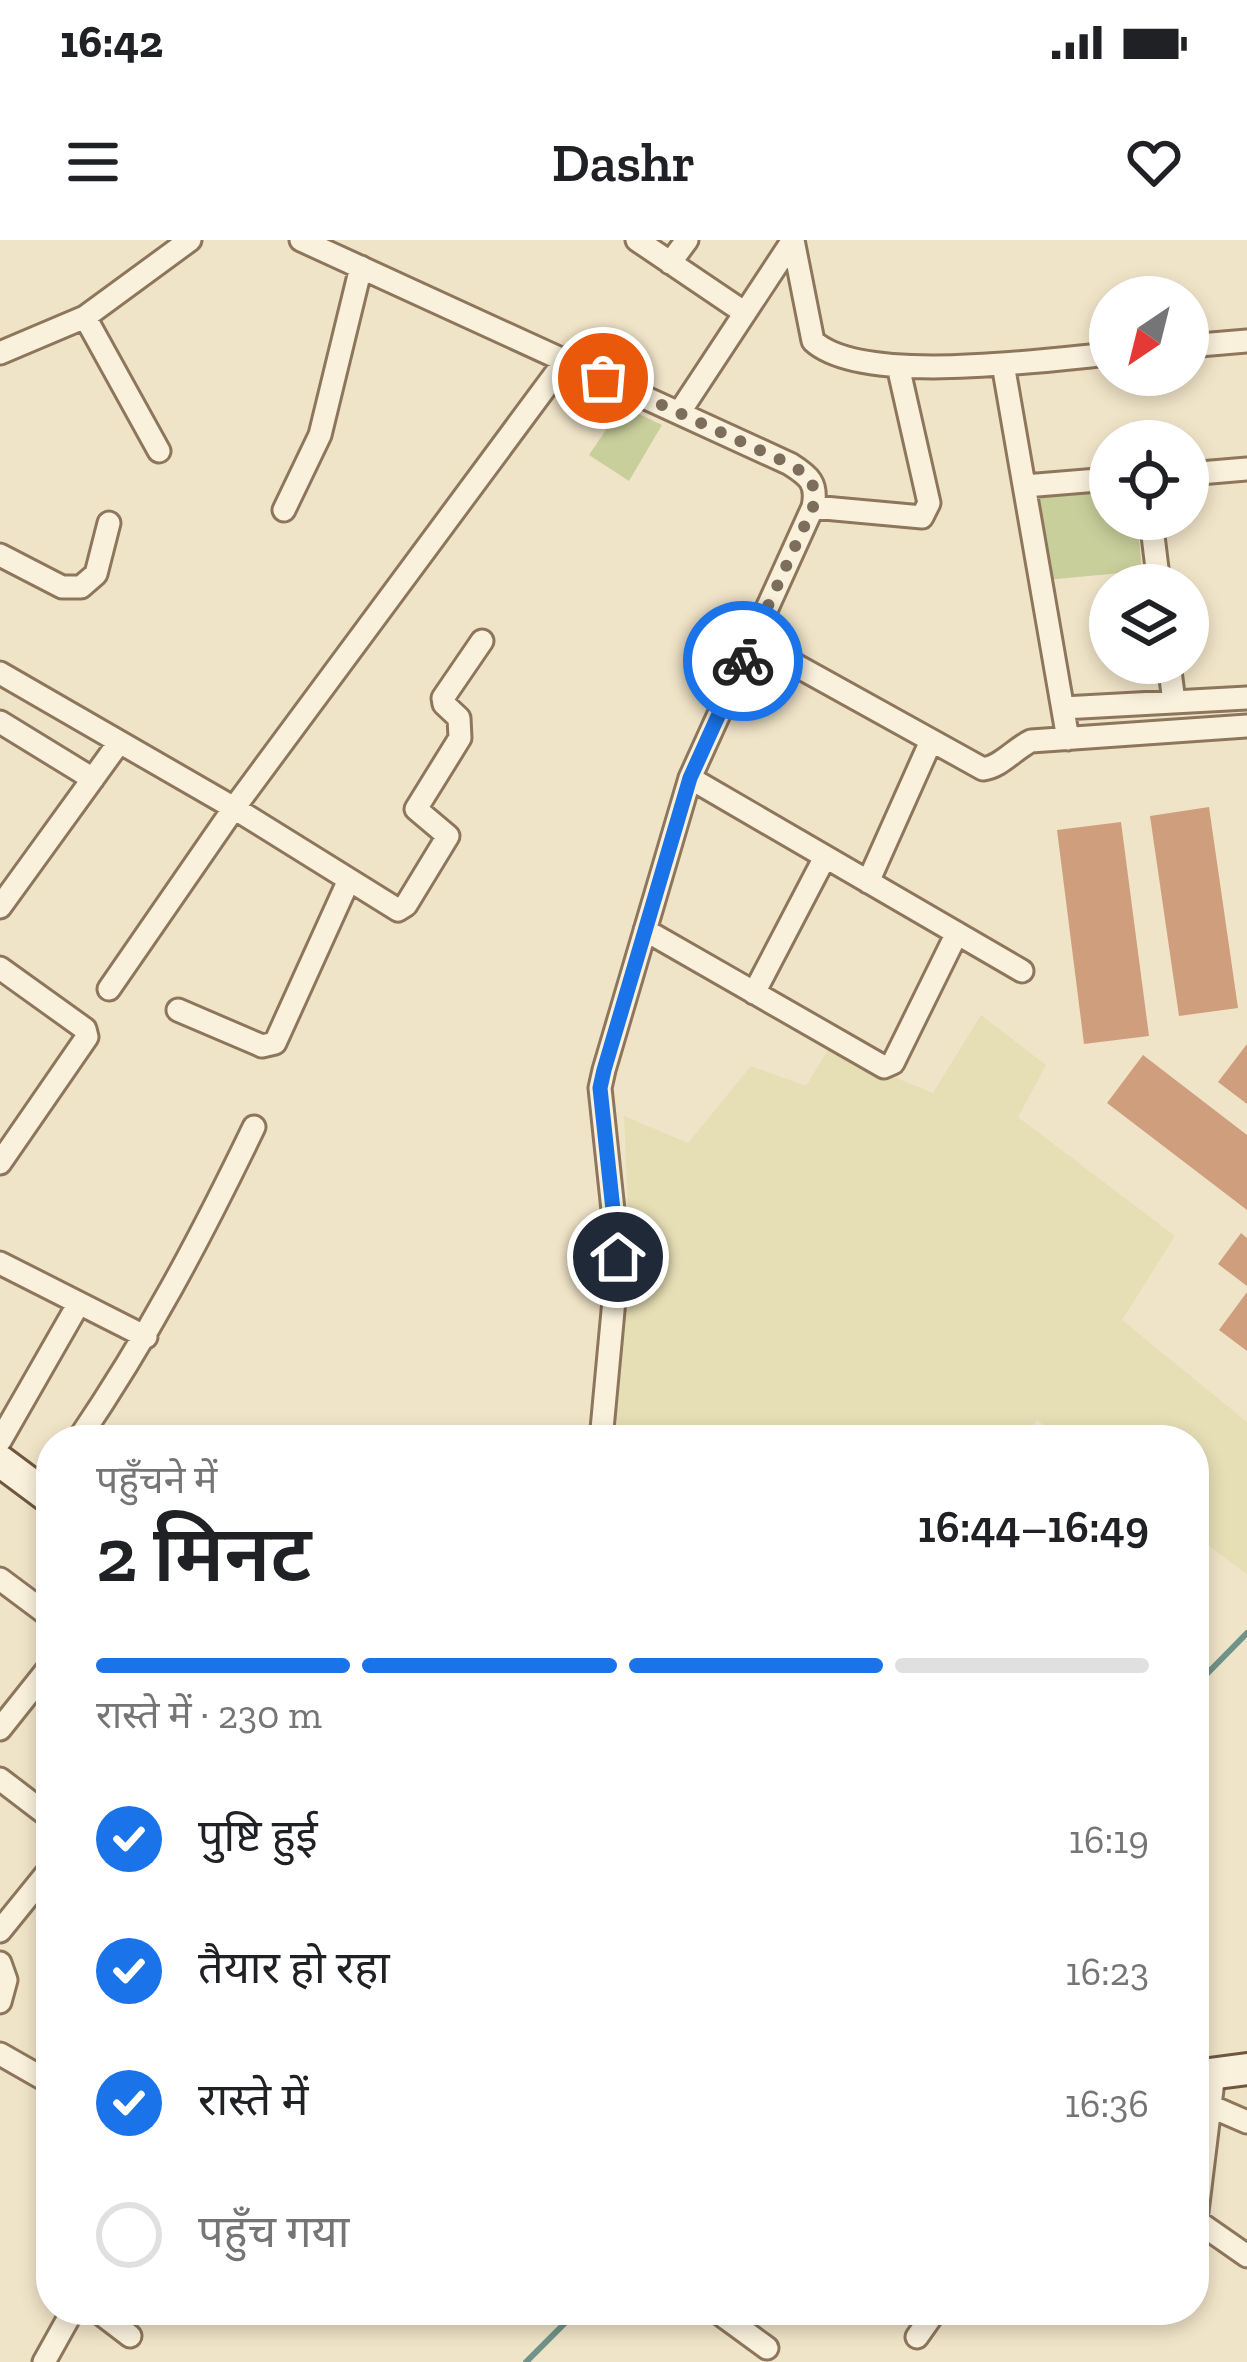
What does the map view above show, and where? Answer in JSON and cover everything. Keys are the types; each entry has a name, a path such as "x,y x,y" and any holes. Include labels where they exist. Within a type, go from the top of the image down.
{"street":[{"path":"0,353 85,317 190,240"},
{"path":"301,240 790,464 810,477 816,491 813,507 690,778 600,1088 618,1257 602,1425"},
{"path":"637,240 745,314"},
{"path":"670,263 687,240"},
{"path":"679,413 793,240"},
{"path":"793,240 813,341 840,358 898,366 1089,356"},
{"path":"284,510 320,435 361,267"},
{"path":"85,317 159,451"},
{"path":"1209,344 1247,341"},
{"path":"109,989 234,808 565,361"},
{"path":"1004,364 1068,739"},
{"path":"813,507 922,518 927,512 929,503 898,366"},
{"path":"1209,472 1247,469"},
{"path":"1025,486 1089,481"},
{"path":"0,555 62,587 81,587 96,574 109,523"},
{"path":"0,674 234,808 387,905 403,909 448,836 416,809 460,738 459,718 443,698 482,640"},
{"path":"752,641 973,764 990,769 1015,748 1031,742 1247,726"},
{"path":"1172,684 1174,702"},
{"path":"1063,708 1247,698"},
{"path":"0,722 93,778"},
{"path":"868,881 931,741"},
{"path":"0,907 118,744"},
{"path":"690,778 1022,971"},
{"path":"754,993 825,856"},
{"path":"178,1010 262,1046 275,1043 348,882"},
{"path":"645,930 889,1066 957,933"},
{"path":"0,968 85,1029 87,1037 0,1163"},
{"path":"88,1425 191,1258 254,1127"},
{"path":"0,1263 146,1337"},
{"path":"36,1484 2,1464 79,1303"},
{"path":"0,1579 36,1606"},
{"path":"0,1730 36,1684"},
{"path":"0,1779 36,1807"},
{"path":"0,1931 36,1887"},
{"path":"0,1963 6,1980 0,2002"},
{"path":"0,2054 36,2074"},
{"path":"1209,2074 1247,2069"},
{"path":"1209,2101 1209,2114"},
{"path":"1210,2106 1247,2122"},
{"path":"1209,2230 1247,2256"},
{"path":"44,2362 65,2325"},
{"path":"116,2325 130,2336"},
{"path":"735,2325 766,2348"},
{"path":"917,2337 925,2325"}],"shaded area":[{"path":"981,1015 1046,1065 1018,1117 1175,1236 1122,1320 1247,1422 1247,1574 1209,1546 1209,1425 1044,1425 1037,1420 1033,1425 611,1425 631,1284 624,1116 688,1143 751,1066 806,1086 828,1050 933,1093"}],"green space":[{"path":"622,406 662,425 629,481 589,455"},
{"path":"1089,490 1089,540 1139,540 1141,564 1089,564 1089,576 1046,580 1036,495"}],"building":[{"path":"1209,807 1238,1008 1179,1016 1150,816"},
{"path":"1121,822 1149,1036 1084,1044 1057,830"},
{"path":"1247,1044 1247,1104 1218,1082"},
{"path":"1143,1055 1247,1135 1247,1210 1107,1103"},
{"path":"1241,1233 1247,1238 1247,1286 1218,1264"},
{"path":"1247,1292 1247,1351 1219,1330"}],"waterway":[{"path":"1209,1672 1247,1633"},
{"path":"526,2362 563,2325"}],"way so far":[{"path":"603,378 810,477 816,491 813,507 743,661"}],"route":[{"path":"618,1257 600,1088 690,778 743,661"}]}
